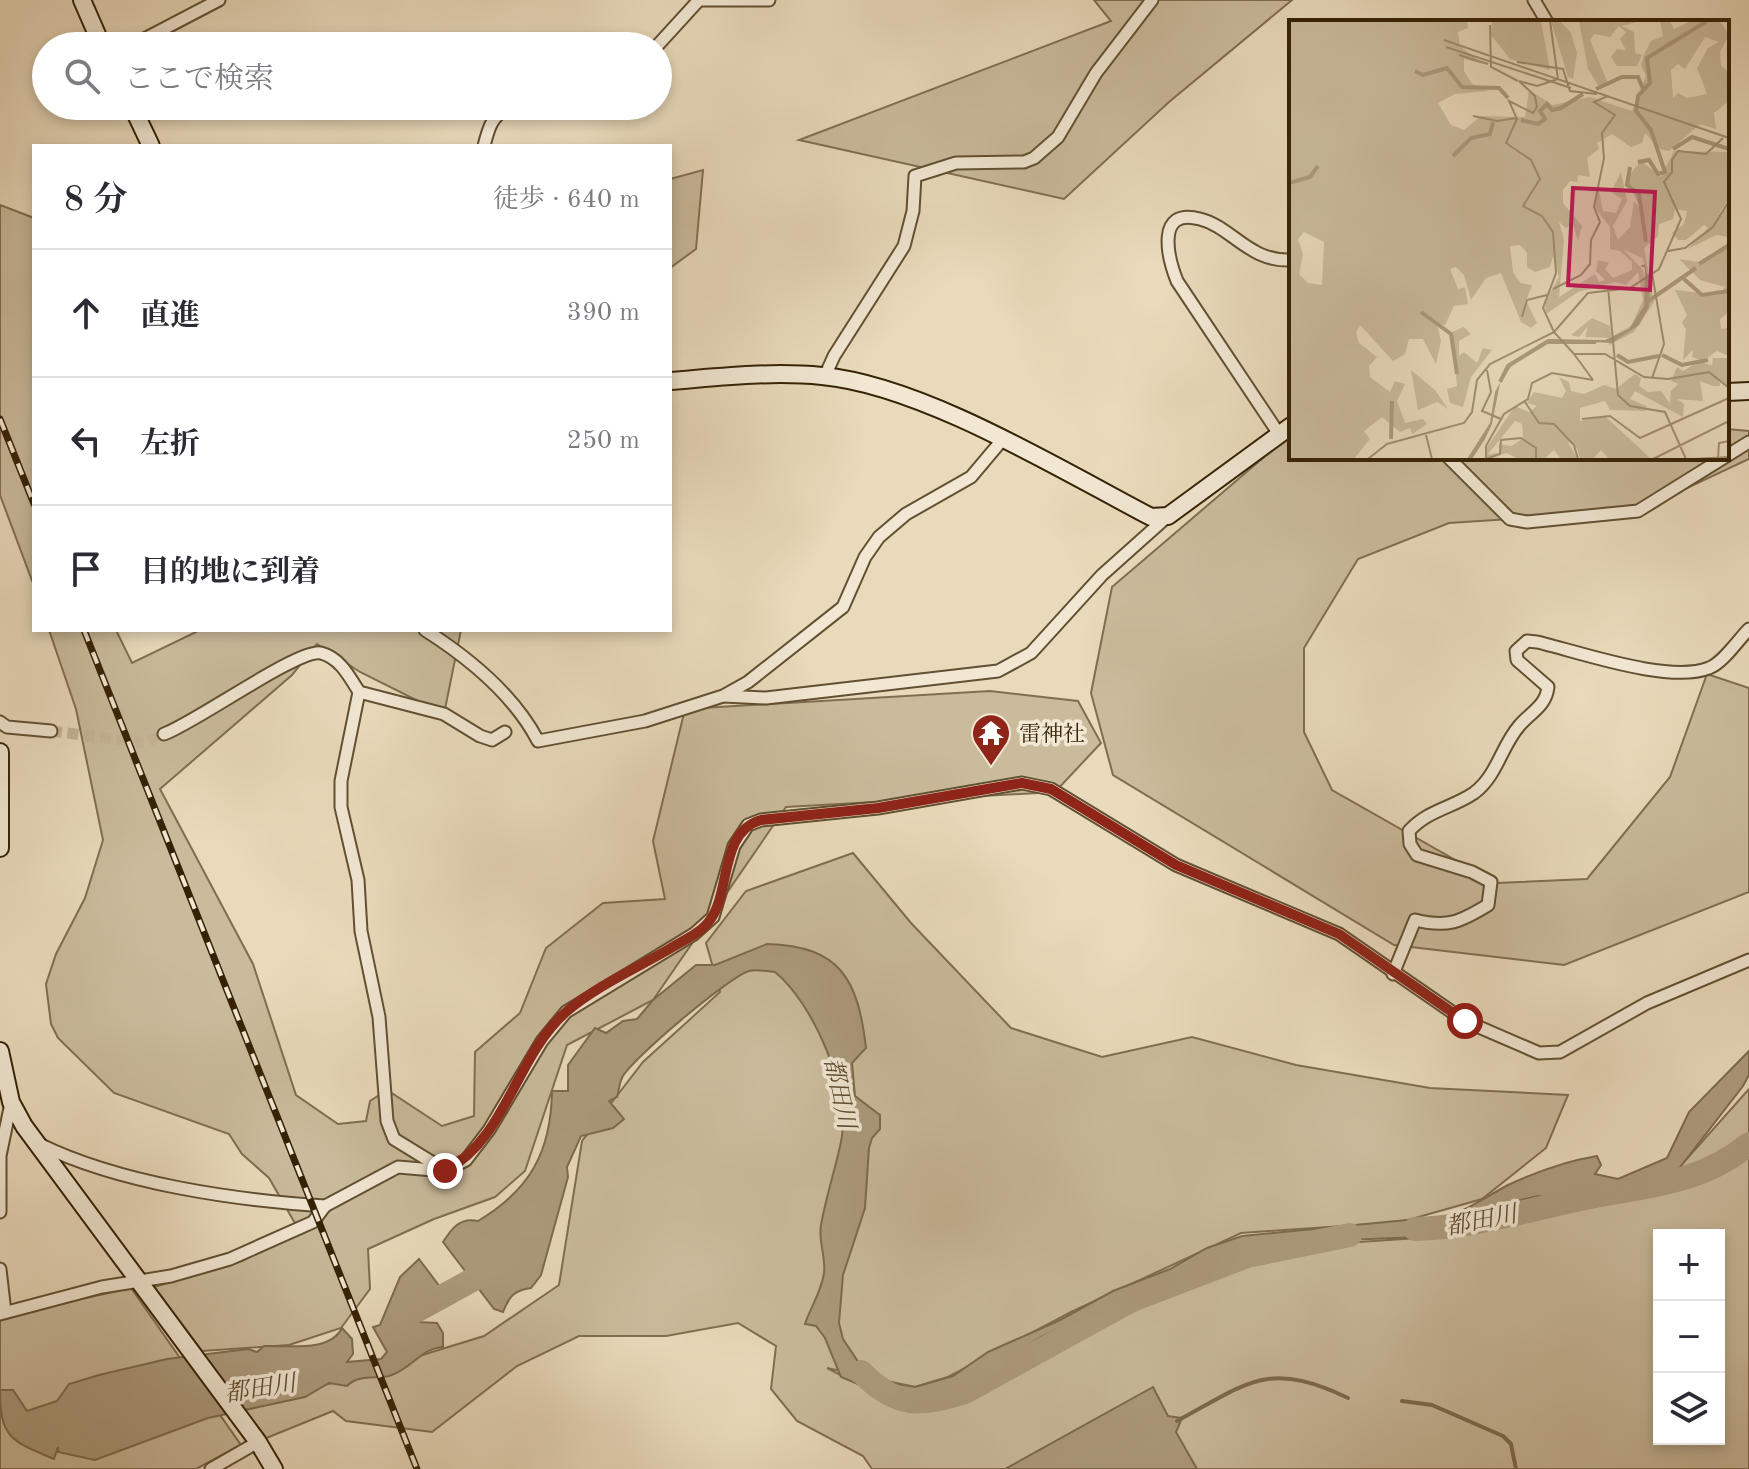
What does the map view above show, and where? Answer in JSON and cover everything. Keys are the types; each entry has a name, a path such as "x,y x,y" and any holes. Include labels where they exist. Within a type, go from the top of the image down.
{"street":[{"path":"82,0 96,32"},
{"path":"158,32 219,0"},
{"path":"669,32 698,0 769,0"},
{"path":"825,376 834,356 904,246 913,211 915,176 956,163 1024,162 1034,158 1058,137 1096,73 1152,0"},
{"path":"1534,0 1546,20"},
{"path":"139,120 150,144"},
{"path":"485,144 492,120"},
{"path":"723,696 766,698 998,671 1031,653 1102,575 1168,516 1285,430 1177,281 1168,258 1167,234 1173,224 1185,219 1201,219 1251,251 1289,260"},
{"path":"672,381 760,373 825,376 896,395 1003,439 1151,517 1168,516"},
{"path":"1729,392 1749,391"},
{"path":"428,632 454,649 507,697 526,719 538,741 645,721 723,696 748,682 843,607 865,557 879,537 906,514 971,477 1003,439"},
{"path":"1729,454 1749,442"},
{"path":"1451,460 1510,519 1527,522 1638,511 1720,460"},
{"path":"1393,974 1415,920 1433,924 1460,923 1488,905 1491,882 1472,872 1417,855 1410,844 1409,831 1440,807 1476,792 1491,776 1518,727 1546,699 1548,687 1517,660 1516,651 1527,641 1537,642 1659,670 1689,672 1712,668 1749,629"},
{"path":"164,734 254,682 276,674 303,654 320,653 340,663 359,692 444,714 492,740 505,732"},
{"path":"359,692 341,781 341,807 358,880 361,931 379,1017 387,1121 394,1139 445,1171"},
{"path":"0,722 7,727 51,731"},
{"path":"0,752 0,848"},
{"path":"0,1269 2,1313 142,1285 230,1259 313,1222 325,1206 398,1167 445,1171 466,1160 489,1130 542,1041 566,1012 694,934 713,917 734,846 748,825 761,820 878,808 1022,783 1051,789 1176,865 1339,934 1465,1021 1539,1053 1560,1052 1647,1003 1749,960"},
{"path":"0,1051 11,1102 66,1186 258,1442 274,1469"},
{"path":"0,1212 0,1156 11,1102"},
{"path":"39,1144 74,1161 198,1190 264,1202 325,1206"},
{"path":"211,1469 258,1442"}],"shaded area":[{"path":"1094,0 1292,0 1169,102 1064,199 799,140 1111,21"},
{"path":"703,170 696,249 672,267 672,178"},
{"path":"0,205 32,217 32,581 0,495"},
{"path":"1729,429 1749,431 1749,459 1638,511 1449,523 1358,559 1304,648 1304,732 1332,790 1496,883 1587,879 1670,777 1707,674 1749,688 1749,892 1564,965 1394,945 1113,775 1091,693 1112,587 1289,436 1289,460 1729,460"},
{"path":"50,632 117,632 132,663 196,632 461,632 444,714 360,672 317,644 292,675 160,789 253,964 296,1095 338,1124 366,1121 370,1101 387,1090 442,1126 474,1116 475,1052 520,1013 546,948 603,903 665,899 653,841 685,709 990,691 1078,701 1101,743 1055,792 786,807 653,1000 567,1045 525,1171 495,1197 434,1219 368,1249 370,1289 341,1328 289,1345 202,1351 154,1287 242,1261 300,1232 269,1178 242,1154 229,1134 114,1093 58,1038 51,1024 46,984 56,954 85,898 103,840 76,709"},
{"path":"853,853 911,923 1011,1028 1102,1057 1192,1037 1296,1065 1430,1088 1568,1095 1546,1148 1482,1199 1401,1222 1241,1233 1071,1312 948,1377 915,1387 827,1368 902,1407 979,1389 1148,1294 1285,1247 1418,1238 1565,1205 1677,1170 1749,1089 1749,1469 872,1469 863,1456 797,1421 771,1389 776,1346 738,1323 666,1336 579,1336 517,1366 432,1432 346,1421 333,1411 264,1439 244,1410 484,1336 559,1285 582,1141 643,1062 720,992 706,943 746,891"},
{"path":"131,1288 241,1445 196,1469 0,1469 0,1317"}],"water":[{"path":"767,944 792,946 829,960 841,971 858,1003 866,1048 852,1063 855,1096 880,1115 880,1129 872,1138 869,1148 865,1208 843,1275 839,1323 843,1339 874,1380 915,1387 953,1376 988,1352 1060,1320 1113,1291 1170,1269 1207,1248 1242,1236 1448,1216 1530,1176 1597,1156 1601,1165 1595,1174 1618,1179 1667,1158 1689,1112 1749,1051 1749,1075 1681,1166 1663,1181 1638,1188 1584,1188 1551,1198 1538,1196 1503,1204 1488,1215 1419,1237 1297,1242 1202,1262 1114,1300 1039,1338 969,1383 919,1396 875,1391 841,1377 825,1338 816,1326 805,1324 824,1273 820,1231 841,1142 841,1098 826,1050 803,1004 775,972 749,971 702,1003 628,1069 621,1080 617,1097 609,1101 624,1119 613,1128 581,1136 567,1167 568,1177 541,1275 531,1288 513,1295 503,1312 494,1309 443,1242 457,1225 478,1221 496,1209 524,1182 542,1151 551,1113 552,1091 568,1091 568,1065 595,1028 606,1033 623,1021 637,1019 653,1000 696,965 715,965"},
{"path":"419,1259 440,1287 417,1313 419,1322 437,1323 443,1333 443,1347 428,1351 397,1373 361,1378 347,1386 329,1383 305,1397 208,1418 95,1460 58,1452 58,1447 54,1459 18,1442 6,1429 0,1390 13,1390 27,1411 57,1401 69,1384 99,1375 167,1359 248,1349 257,1352 264,1346 318,1344 336,1336 342,1328 352,1339 353,1354 347,1362 381,1359 387,1352 373,1327 380,1325 400,1277"},
{"path":"1153,1387 1168,1416 1182,1418 1176,1432 1197,1469 1005,1469"}],"waterway":[{"name":"都田川","path":"1415,1229 1475,1222 1664,1183 1708,1169 1749,1144"},
{"name":"都田川","path":"861,1372 898,1398 921,1401 949,1397 965,1392 1132,1300 1247,1256 1350,1235"},
{"name":"都田川","path":"403,1318 476,1278 493,1257"},
{"path":"1177,1421 1242,1387 1278,1378 1321,1386 1348,1398"},
{"path":"1402,1401 1432,1405 1503,1436 1511,1444 1516,1469"}],"tunnel":[{"path":"51,731 146,743 164,734"}],"railway":[{"path":"0,419 32,499"},
{"path":"85,632 417,1469"}],"place":[{"name":"雷神社","path":"991,767"}],"route":[{"path":"445,1171 466,1160 489,1130 542,1041 566,1012 705,926 713,917 734,846 748,825 761,820 878,808 1022,783 1051,789 1176,865 1295,918 1339,934 1465,1021"}]}
